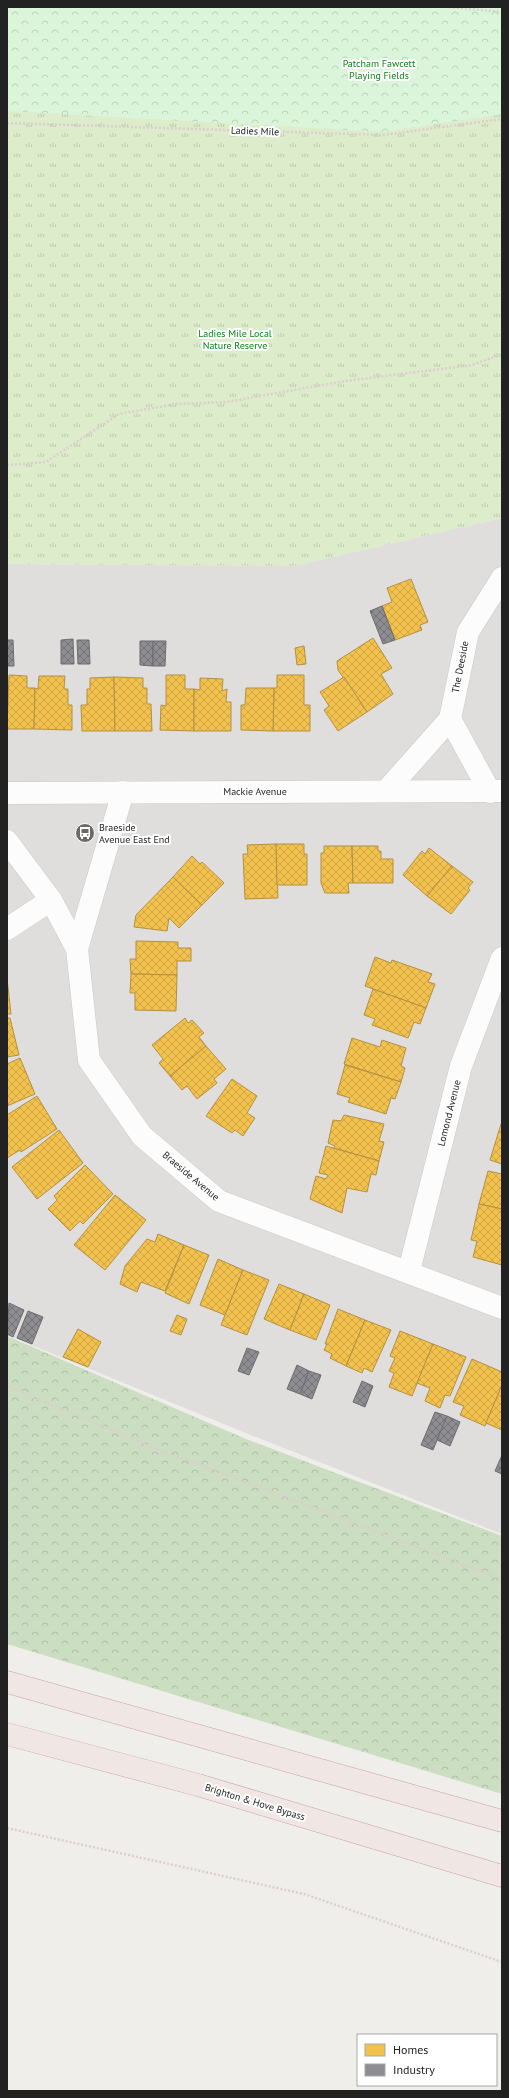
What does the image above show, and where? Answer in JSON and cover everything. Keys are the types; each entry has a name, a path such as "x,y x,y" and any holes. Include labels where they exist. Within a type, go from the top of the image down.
{"highway":[{"path":"7,1682 502,1821"},
{"name":"Brighton & Hove Bypass","path":"7,1734 198,1785 502,1876"}],"street":[{"name":"The Deeside","path":"387,790 450,718 468,632 502,578"},
{"path":"450,718 498,793"},
{"name":"Mackie Avenue","path":"7,792 387,790 498,793"},
{"name":"Braeside Avenue","path":"77,949 123,792"},
{"name":"Braeside Avenue","path":"7,841 51,900 77,949 89,1060 142,1136 219,1201 408,1271 502,1308"},
{"path":"7,929 51,900"},
{"name":"Lomond Avenue","path":"408,1271 461,1066 502,958"}],"path":[{"path":"449,7 502,12"},
{"name":"Ladies Mile","path":"7,123 383,135 502,119"},
{"path":"7,465 46,462 119,414 176,404 227,402 345,381 472,365 502,354"},
{"path":"7,1386 154,1447 502,1579"},
{"path":"7,1828 304,1894 502,1962"}],"shaded area":[{"path":"502,518 502,1534 248,1434 7,1335 7,564 294,566"}],"green space":[{"name":"Patcham Fawcett Playing Fields","path":"7,7 502,7 502,114 383,132 7,111"},
{"name":"Ladies Mile Local Nature Reserve","path":"502,98 502,518 294,566 7,564 7,99"},
{"path":"7,1336 246,1439 502,1536 502,1794 7,1644"}],"building: Homes":[{"path":"411,579 428,622 420,625 422,630 395,640 382,606 392,602 387,588"},
{"path":"373,638 392,668 381,674 393,694 367,712 338,670 337,661"},
{"path":"304,646 306,664 297,665 295,648"},
{"path":"9,675 27,676 27,688 35,688 34,729 7,729"},
{"path":"166,675 185,675 185,689 194,689 194,731 160,730 161,705 166,706"},
{"path":"277,675 304,675 304,705 310,705 310,731 273,731 274,688 277,688"},
{"path":"39,676 65,676 64,689 68,689 68,705 72,705 72,730 34,729 35,688 38,689"},
{"path":"114,677 115,731 82,731 81,705 87,705 87,689 90,689 90,678"},
{"path":"114,677 143,678 143,688 147,688 147,704 151,704 152,731 115,731"},
{"path":"344,677 367,712 338,731 324,710 329,706 320,692"},
{"path":"200,678 223,679 222,691 227,689 226,702 231,702 231,731 194,731 194,689 200,690"},
{"path":"246,688 274,688 273,731 241,730 241,705 245,705"},
{"path":"276,844 278,898 245,899 243,854 248,854 247,845"},
{"path":"276,844 304,844 304,854 307,854 307,885 277,885"},
{"path":"324,846 352,846 353,883 348,883 349,893 325,893 321,883 321,853 324,853"},
{"path":"352,846 378,846 378,851 381,851 381,859 393,859 393,883 353,883"},
{"path":"429,848 452,866 427,896 403,875 422,851 425,854"},
{"path":"192,856 200,864 202,862 224,883 202,905 173,877"},
{"path":"452,866 473,882 468,888 470,890 451,914 427,896"},
{"path":"173,877 202,905 179,928 169,918 167,931 134,927 136,915"},
{"path":"136,941 178,942 178,948 191,948 191,961 177,961 177,975 131,974 130,959 136,959"},
{"path":"375,957 391,963 392,960 432,974 428,982 435,984 426,1008 365,986"},
{"path":"131,974 177,975 176,1011 135,1010 135,993 130,993"},
{"path":"7,978 11,1014 7,1014"},
{"path":"373,989 426,1008 420,1024 414,1022 408,1038 372,1025 375,1019 364,1015"},
{"path":"7,1018 10,1018 19,1055 7,1057"},
{"path":"185,1018 188,1023 192,1020 204,1033 199,1037 206,1046 170,1076 159,1063 163,1059 152,1045"},
{"path":"352,1038 380,1047 382,1040 406,1048 401,1066 405,1068 401,1082 344,1064"},
{"path":"206,1046 226,1069 214,1079 217,1083 197,1099 187,1086 182,1090 170,1076"},
{"path":"20,1058 35,1094 7,1106 7,1064"},
{"path":"345,1065 401,1082 395,1099 391,1098 386,1114 348,1102 350,1098 337,1094"},
{"path":"232,1079 257,1096 247,1113 255,1118 243,1136 235,1130 232,1133 206,1116"},
{"path":"37,1096 57,1129 21,1152 20,1150 7,1158 7,1115"},
{"path":"344,1115 384,1124 379,1141 384,1142 379,1161 334,1148 335,1146 328,1143 333,1120 341,1121"},
{"path":"502,1124 502,1164 490,1160"},
{"path":"59,1130 83,1163 37,1199 12,1167"},
{"path":"326,1146 379,1161 376,1175 371,1174 367,1192 347,1188 342,1213 310,1199 316,1176 326,1179 328,1175 319,1173"},
{"path":"85,1165 113,1194 83,1224 80,1221 70,1231 48,1209 57,1200 54,1196"},
{"path":"488,1171 502,1174 502,1209 479,1204"},
{"path":"115,1195 146,1220 105,1270 74,1245"},
{"path":"479,1204 502,1209 502,1265 473,1257 477,1241 471,1240"},
{"path":"158,1234 184,1245 165,1291 141,1282 137,1292 120,1284 125,1266 147,1239 155,1242"},
{"path":"184,1245 209,1255 189,1304 165,1293"},
{"path":"218,1259 243,1270 225,1315 200,1305"},
{"path":"243,1270 269,1280 247,1335 221,1325"},
{"path":"279,1284 304,1294 290,1330 264,1319"},
{"path":"304,1294 330,1305 316,1340 290,1330"},
{"path":"338,1309 365,1320 346,1366 330,1358 332,1354 324,1350"},
{"path":"177,1315 187,1319 181,1335 170,1331"},
{"path":"365,1320 391,1330 372,1372 364,1368 362,1373 346,1366"},
{"path":"78,1329 101,1342 88,1367 63,1357"},
{"path":"400,1331 433,1344 412,1396 389,1387 394,1373 389,1371 395,1358 390,1356"},
{"path":"433,1344 466,1357 450,1396 445,1395 440,1408 425,1401 430,1388 417,1383"},
{"path":"472,1359 502,1372 502,1385 485,1426 460,1415 464,1406 453,1402"},
{"path":"502,1385 502,1430 486,1423"}],"building: Industry":[{"path":"382,606 395,640 383,644 370,611"},
{"path":"73,639 74,664 61,664 61,640"},
{"path":"7,640 13,640 14,666 7,666"},
{"path":"77,640 89,640 90,664 78,664"},
{"path":"140,641 153,641 153,666 140,665"},
{"path":"153,641 166,641 165,666 153,666"},
{"path":"9,1303 24,1310 13,1337 7,1334"},
{"path":"28,1311 43,1317 32,1344 17,1338"},
{"path":"247,1348 259,1352 249,1375 238,1371"},
{"path":"297,1365 309,1371 300,1394 287,1389"},
{"path":"309,1371 321,1375 312,1399 300,1394"},
{"path":"362,1381 373,1386 365,1407 353,1402"},
{"path":"435,1412 447,1416 433,1450 421,1445"},
{"path":"447,1416 460,1422 450,1446 437,1440"},
{"path":"502,1455 502,1474 495,1471"}],"place":[{"name":"Braeside Avenue East End","path":"85,833"}]}
